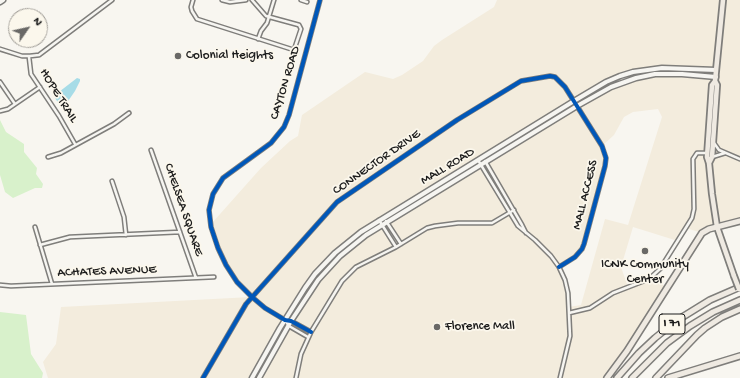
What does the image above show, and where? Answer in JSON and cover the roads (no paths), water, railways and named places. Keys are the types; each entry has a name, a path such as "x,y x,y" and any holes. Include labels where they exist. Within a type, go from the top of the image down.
{"highway":[{"path":"607,378 627,351 702,233 708,229 740,221"},
{"name":"I 71","path":"617,378 639,353 655,338 676,322 710,300 740,287"},
{"name":"I 71","path":"632,378 667,343 690,326 713,312 740,300"},
{"path":"656,378 705,328 722,317 740,309"},
{"path":"668,378 740,356"}],"main road":[{"path":"723,0 715,79 712,85 707,157 709,162 717,227 740,292"},
{"name":"MALL ROAD","path":"252,378 305,288 325,262 347,242 384,216 606,82 633,72 662,68 716,70"},
{"name":"MALL ROAD","path":"259,378 308,294 329,267 351,246 382,225 577,106 611,87 642,76 666,74 715,79"},
{"path":"709,162 712,157 717,85 715,79"}],"street":[{"path":"0,49 22,56 29,56 45,51 112,0"},
{"path":"193,0 191,7 194,16 197,19 294,50 301,29 299,25 264,14 252,0"},
{"path":"222,0 230,2 246,0"},
{"path":"258,39 269,16 274,0"},
{"path":"301,0 307,2"},
{"name":"CAYTON ROAD","path":"285,320 265,308 237,282 222,257 211,228 209,216 210,205 216,188 223,178 269,145 284,127 289,115 320,0"},
{"name":"HOPE TRAIL","path":"29,56 31,74 59,116 75,144"},
{"name":"CONNECTOR DRIVE","path":"203,378 244,306 337,202 457,120 526,80 550,76 555,77 565,87 574,101"},
{"path":"0,82 15,104"},
{"path":"0,111 8,109 40,88"},
{"name":"MALL ACCESS","path":"559,267 575,257 582,249 606,160 602,146 574,101"},
{"path":"48,157 61,153 114,124 129,113"},
{"path":"713,142 720,150 740,159"},
{"name":"CHELSEA SQUARE","path":"152,150 196,278"},
{"path":"569,313 590,308 613,293 649,279 660,269 692,218 694,208 693,159 697,153 707,153"},
{"path":"712,157 717,154 725,153"},
{"path":"483,157 526,233"},
{"path":"478,160 518,226 544,249 559,267 567,286 570,336 560,378"},
{"path":"112,181 124,217 126,235"},
{"path":"296,378 301,354 308,337 346,275 361,264 380,256 420,232 435,226 458,223 492,223 514,210"},
{"path":"384,216 400,244"},
{"path":"379,220 396,247"},
{"path":"35,227 52,284"},
{"path":"40,246 70,237 180,232"},
{"name":"ACHATES AVENUE","path":"0,285 11,286 214,277"},
{"path":"285,320 291,321 311,332"},
{"path":"285,320 289,326 308,337"}],"water":[{"path":"77,78 80,79 80,81 64,107 59,104 55,98 55,95"}],"place":[{"name":"Colonial Heights","path":"178,56"},
{"name":"ICNK Community Center","path":"645,251"},
{"name":"Florence Mall","path":"437,327"}]}
